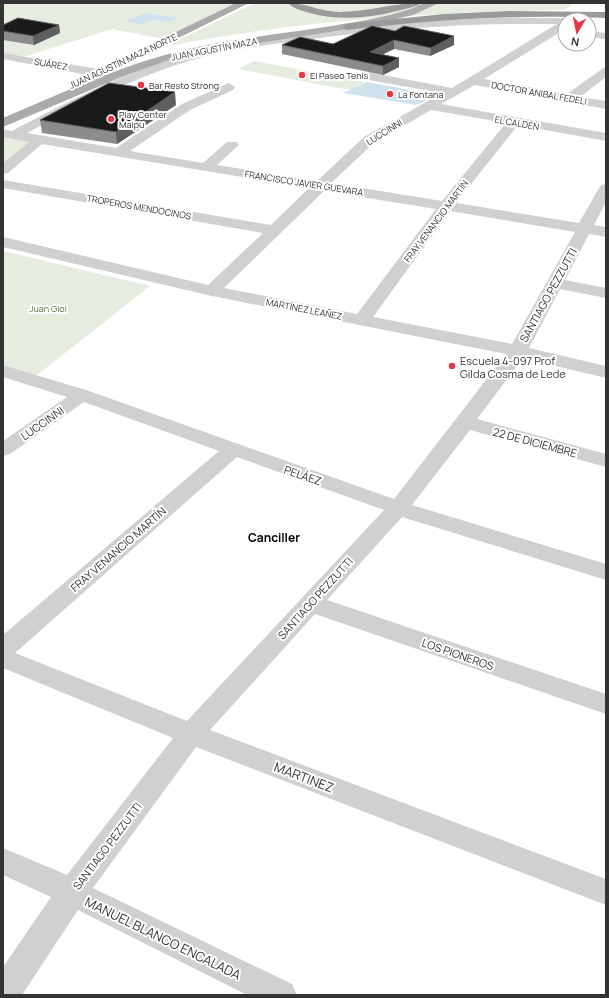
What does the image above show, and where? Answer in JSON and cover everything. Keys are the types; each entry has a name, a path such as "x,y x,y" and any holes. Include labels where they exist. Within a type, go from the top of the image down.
{"highway":[{"path":"293,3 302,8 320,12 358,14 379,12 414,3"},
{"path":"548,3 606,10"},
{"path":"572,3 606,7"},
{"path":"348,27 428,18 492,14 542,13 606,15"}],"main road":[{"name":"JUAN AGUSTÍN MAZA NORTE","path":"3,122 50,95 244,3"},
{"name":"JUAN AGUSTÍN MAZA","path":"134,56 233,38 367,18 404,9 419,3"},
{"name":"JUAN AGUSTÍN MAZA","path":"3,122 112,76 178,55 221,45 348,27 405,14 434,3"}],"street":[{"path":"8,134 107,88 149,71 201,54 269,42 377,28 481,21 557,26"},
{"name":"LUCCINNI","path":"212,291 369,140 473,81 557,30"},
{"name":"SUÁREZ","path":"3,56 98,72"},
{"path":"570,98 606,71"},
{"path":"367,76 454,92"},
{"name":"DOCTOR ANIBAL FEDELI","path":"473,81 606,105"},
{"path":"118,153 186,107 229,87"},
{"name":"EL CALDÉN","path":"429,106 606,137"},
{"name":"FRAY VENANCIO MARTÍN","path":"361,321 446,206 514,122"},
{"name":"FRANCISCO JAVIER GUEVARA","path":"8,134 606,232"},
{"path":"3,170 39,140"},
{"path":"206,167 232,145"},
{"name":"TROPEROS MENDOCINOS","path":"3,184 275,230"},
{"name":"SANTIAGO PEZZUTTI","path":"3,995 72,892 191,734 398,508 465,422 518,351 606,188"},
{"name":"MARTÍNEZ LEAÑEZ","path":"3,242 212,291 518,351 606,372"},
{"path":"555,283 606,293"},
{"name":"PELÁEZ","path":"3,372 82,395 398,508 606,572"},
{"name":"LUCCINNI","path":"3,450 82,395"},
{"name":"22 DE DICIEMBRE","path":"465,422 606,461"},
{"name":"FRAY VENANCIO MARTÍN","path":"3,649 233,450"},
{"name":"LOS PIONEROS","path":"310,604 606,704"},
{"name":"MARTINEZ","path":"3,658 191,734 606,892"},
{"name":"MANUEL BLANCO ENCALADA","path":"3,861 72,892 280,995"}],"green space":[{"path":"3,3 235,3 164,39 112,29 20,58 3,55"},
{"path":"255,3 574,3 565,10 414,15 314,24 264,30 164,47"},
{"name":"El Paseo Tenis","path":"254,61 365,82 350,90 238,69"},
{"path":"3,133 39,140 3,170"},
{"name":"Juan Giol","path":"3,251 150,286 37,375 3,365"}],"water":[{"path":"145,13 178,18 168,22 152,20 143,24 125,22"},
{"name":"La Fontana","path":"367,82 437,95 416,105 343,93"}],"building":[{"path":"18,18 59,25 33,36 3,31 3,25"},
{"path":"372,26 395,31 404,26 454,36 431,48 394,40 370,52 399,58 383,66 282,45 300,37 333,44"},
{"path":"109,83 175,92 116,132 40,120"}],"place":[{"name":"El Paseo Tenis","path":"302,75"},
{"name":"Bar Resto Strong","path":"141,85"},
{"name":"La Fontana","path":"390,94"},
{"name":"Play Center Maipu","path":"111,119"},
{"name":"Escuela 4-097 Prof Gilda Cosma de Lede","path":"452,366"}],"district":[{"name":"Canciller","path":"274,537"}]}
